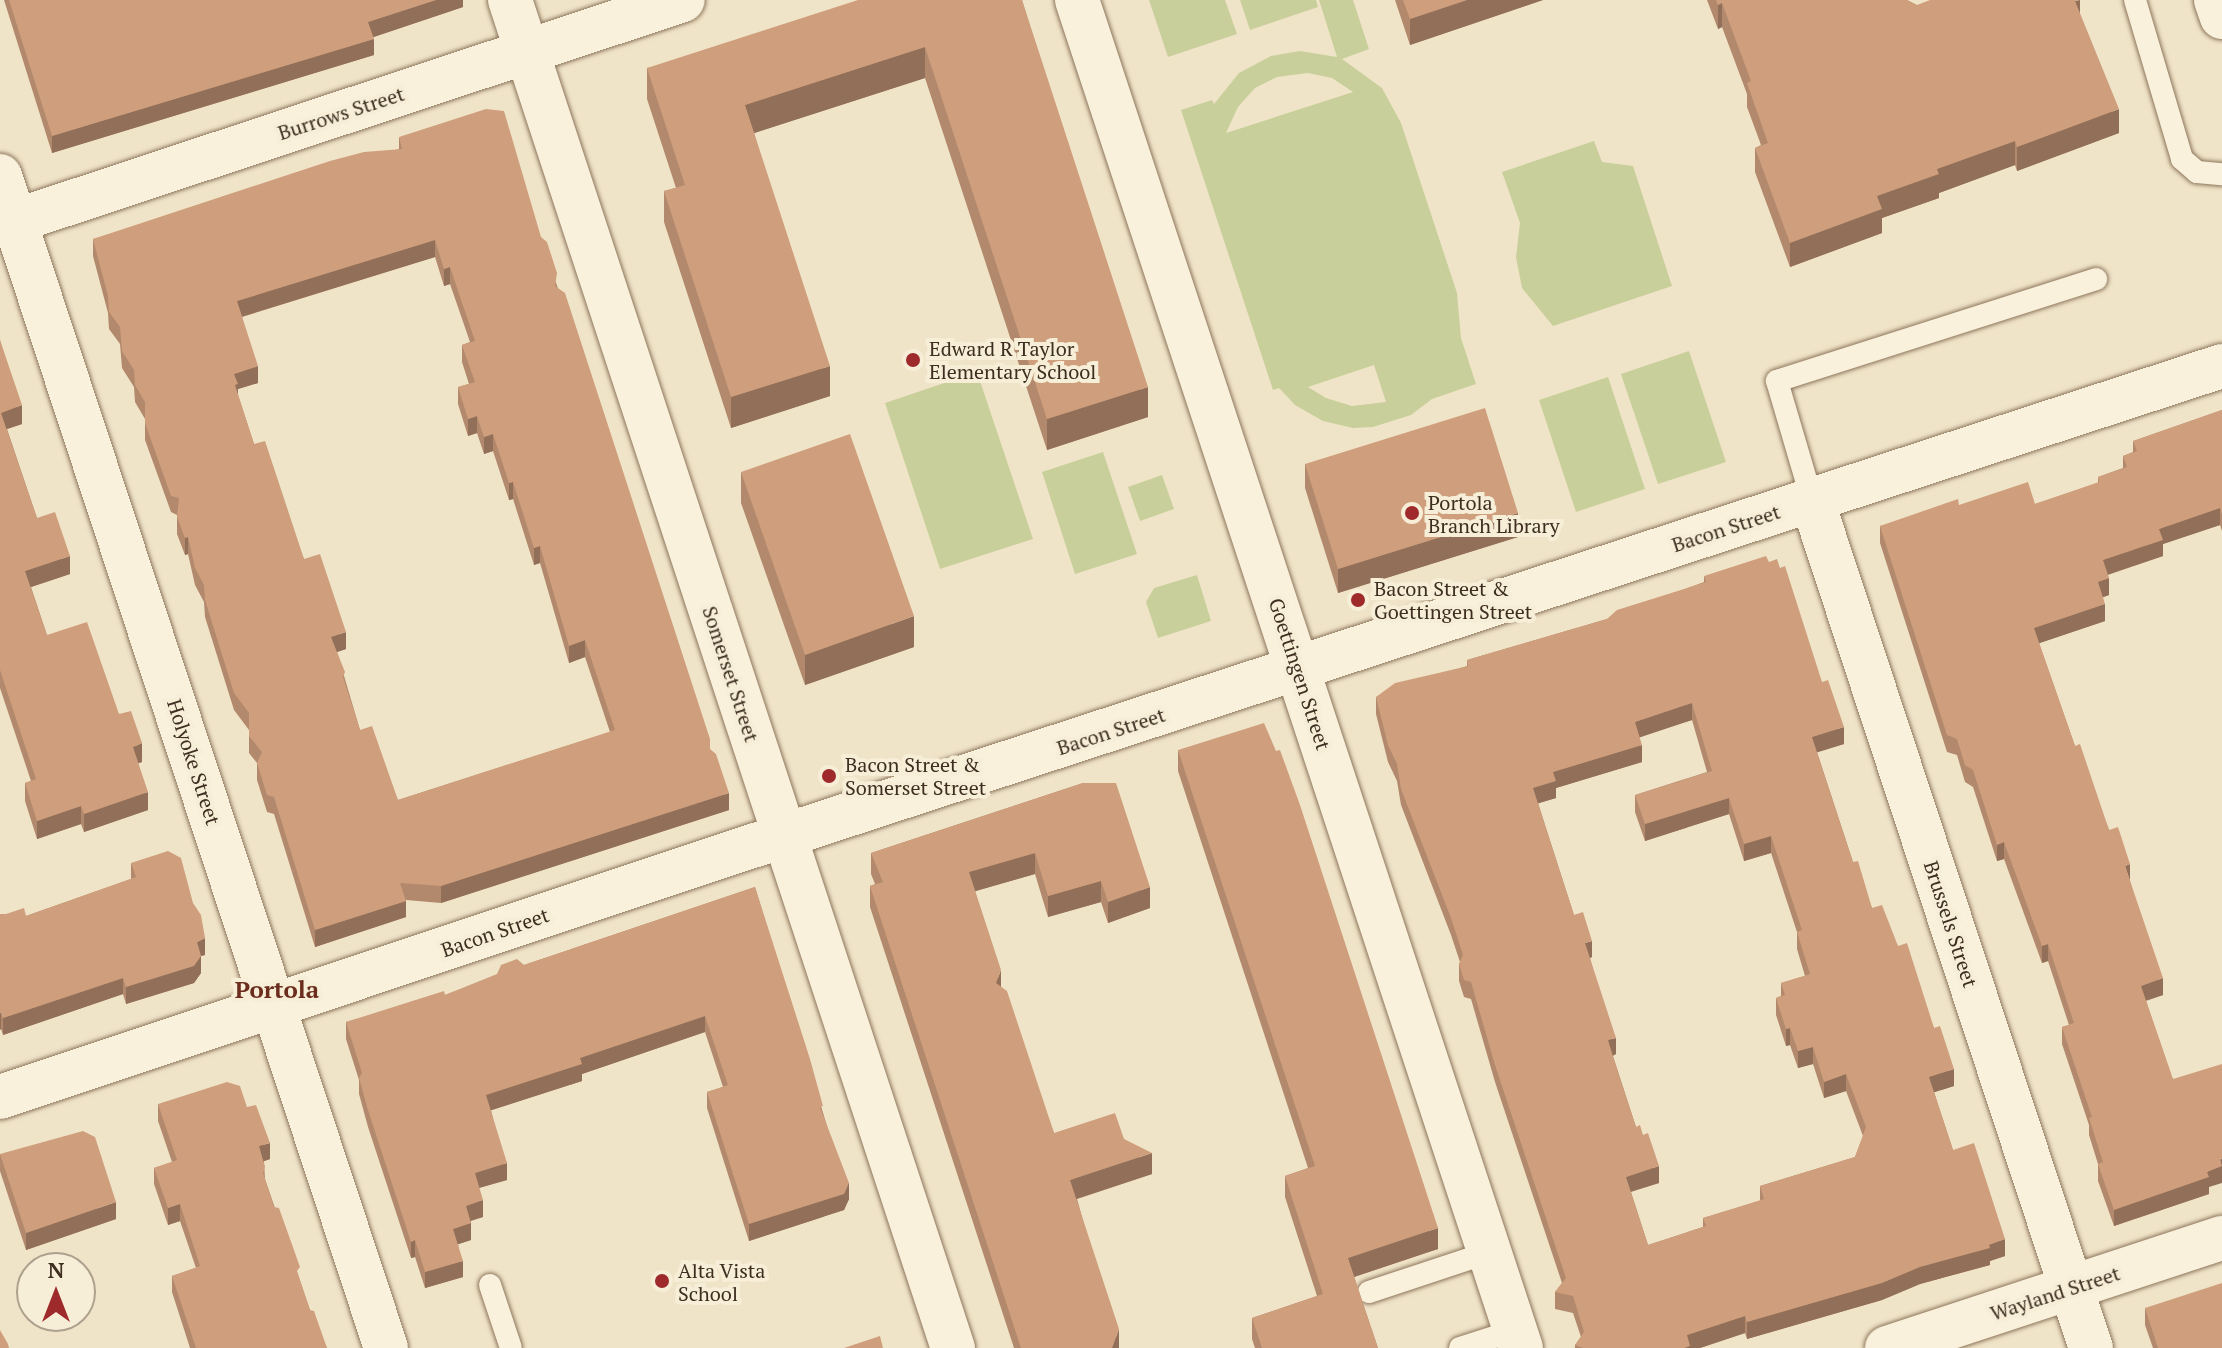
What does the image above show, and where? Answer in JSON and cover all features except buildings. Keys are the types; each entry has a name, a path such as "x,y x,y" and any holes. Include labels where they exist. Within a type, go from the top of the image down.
{"street":[{"name":"Somerset Street","path":"510,0 953,1348"},
{"name":"Burrows Street","path":"8,223 683,0"},
{"name":"Goettingen Street","path":"1077,0 1518,1339"},
{"path":"2216,0 2222,17"},
{"name":"Holyoke Street","path":"0,176 8,223 274,1006 386,1348"},
{"name":"Bacon Street","path":"0,1097 784,836 2222,366"},
{"name":"Brussels Street","path":"1812,500 2091,1348"},
{"name":"Wayland Street","path":"1887,1348 2222,1238"}],"lane":[{"path":"2135,0 2182,159 2197,172 2222,174"},
{"path":"1812,500 1777,381 2096,279"},
{"path":"1369,1292 1490,1252"},
{"path":"490,1285 511,1348"},
{"path":"1460,1348 1518,1339"}],"green space":[{"path":"1149,0 1225,0 1237,34 1168,57"},
{"path":"1240,0 1316,0 1318,7 1250,30"},
{"path":"1319,0 1353,0 1369,49 1342,59 1382,88 1401,123 1457,293 1461,338 1476,384 1432,399 1411,415 1373,427 1353,428 1323,421 1295,405 1279,388 1273,390 1181,110 1212,100 1214,104 1239,73 1271,56 1300,51 1337,57","holes":["1308,73 1332,78 1353,92 1226,133 1238,107 1255,88 1277,77","1374,365 1386,402 1352,406 1326,398 1308,387"]},
{"path":"1594,141 1602,162 1633,166 1672,286 1553,326 1522,288 1516,257 1520,223 1502,172"},
{"path":"1689,351 1726,462 1658,484 1621,374"},
{"path":"977,372 1033,539 940,569 885,403"},
{"path":"1608,377 1645,489 1576,512 1539,400"},
{"path":"1103,452 1137,554 1075,574 1042,472"},
{"path":"1162,475 1174,509 1140,521 1128,487"},
{"path":"1197,575 1211,621 1158,638 1146,602 1154,588"}],"place":[{"name":"Edward R Taylor Elementary School","path":"913,360"},
{"name":"Portola Branch Library","path":"1412,513"},
{"name":"Bacon Street & Goettingen Street","path":"1358,600"},
{"name":"Bacon Street & Somerset Street","path":"829,776"},
{"name":"Alta Vista School","path":"662,1281"}],"district":[{"name":"Portola","path":"277,990"}]}
